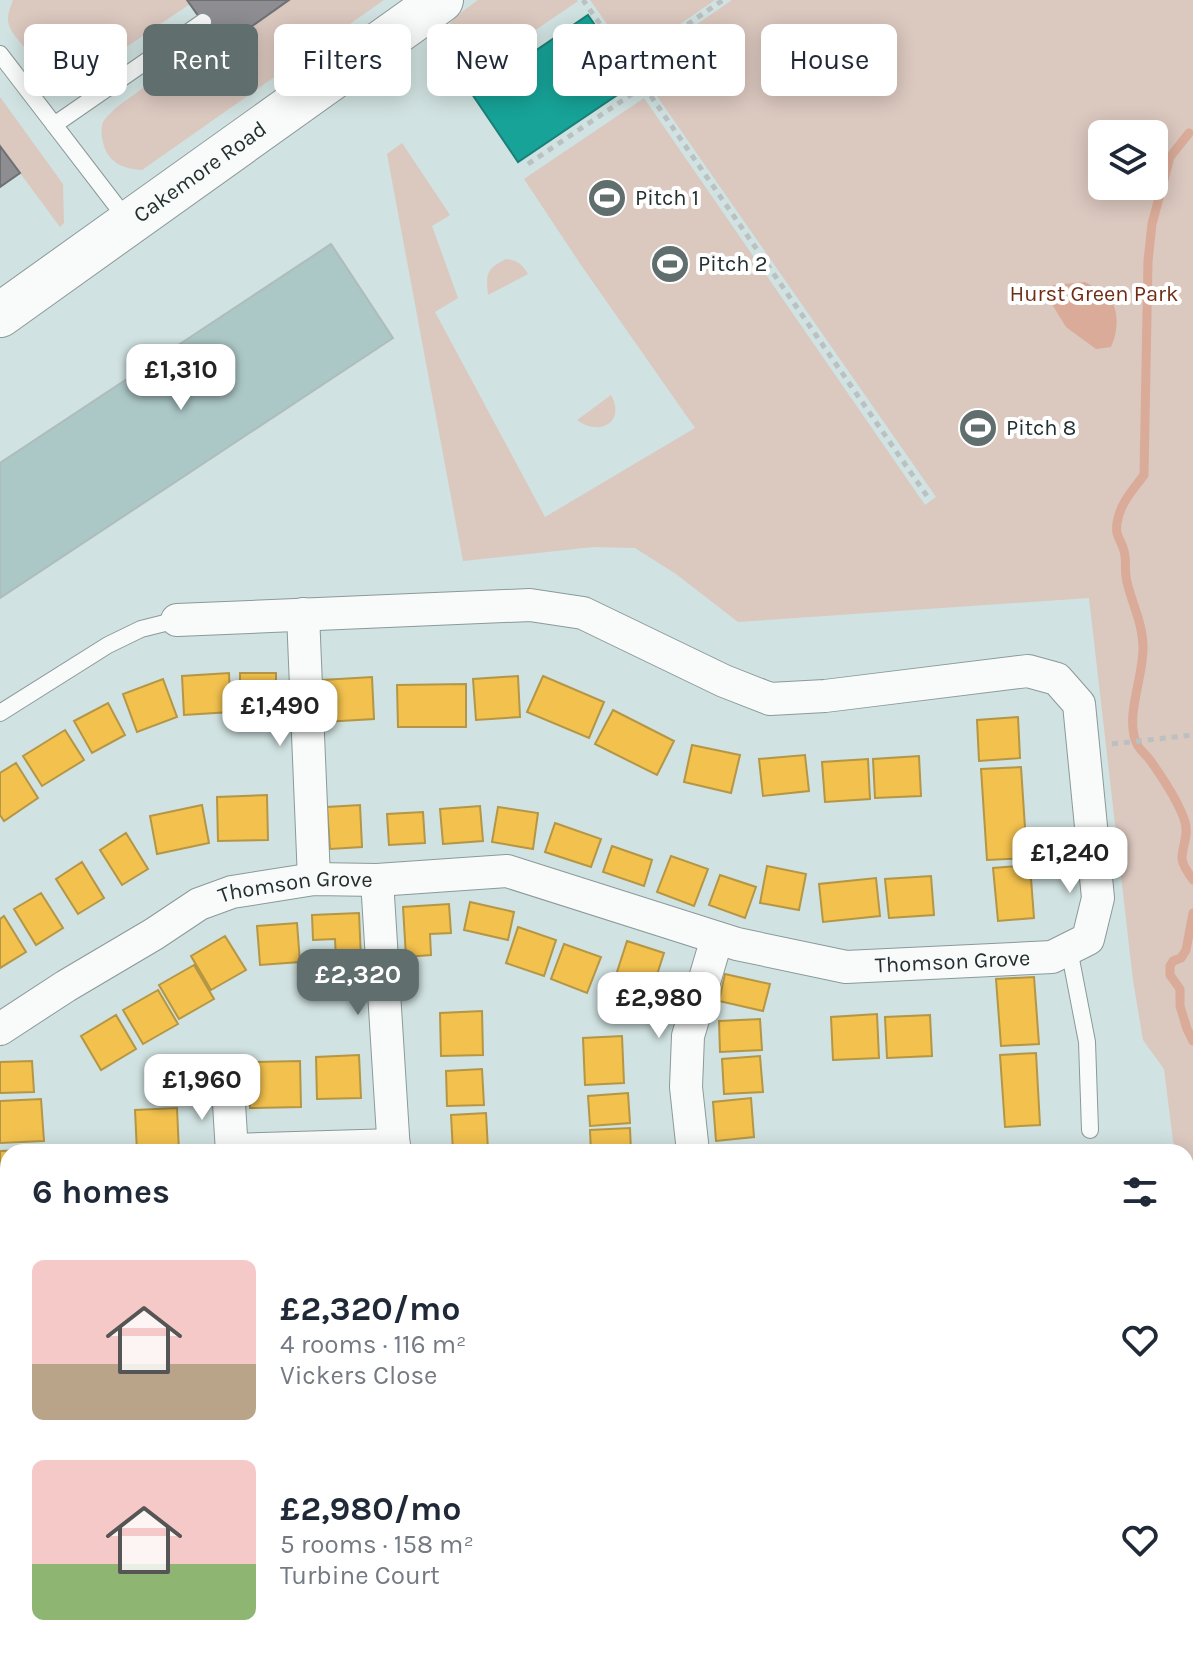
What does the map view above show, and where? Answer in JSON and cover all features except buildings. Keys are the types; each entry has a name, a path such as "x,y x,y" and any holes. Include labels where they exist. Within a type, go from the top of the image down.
{"main road":[{"name":"Cakemore Road","path":"0,315 441,0"}],"street":[{"path":"177,620 530,605 583,613 710,675 770,699 825,696 1028,671 1057,679 1079,704 1098,898 1088,939 1069,949"},
{"path":"303,614 314,879"},
{"name":"Thomson Grove","path":"0,1029 199,904 232,892 314,879 377,880 507,871 737,944 846,967 1052,957 1069,949"},
{"path":"377,880 394,1144"},
{"path":"692,1144 686,1087 688,1036 717,938"},
{"path":"228,1088 232,1144"}],"lane":[{"path":"54,125 203,22"},
{"path":"0,54 129,222"},
{"path":"0,713 108,645 141,629 177,620"},
{"path":"1069,949 1087,1042 1090,1130"}],"path":[{"path":"583,0 600,24"},
{"path":"688,24 723,0"},
{"path":"528,164 629,96"},
{"path":"651,96 927,496"},
{"path":"1123,742 1193,735"}],"green space":[{"path":"13,0 187,0 190,4 160,24 143,24 143,36 127,47 127,24 24,24 24,46 11,31 9,12"},
{"path":"289,0 384,0 350,24 274,24 274,77 258,89 258,24 255,24"},
{"path":"478,0 578,1 537,29 537,24 450,24"},
{"path":"590,0 715,0 680,24 607,24"},
{"name":"Hurst Green Park","path":"732,0 1193,0 1193,1144 1174,1144 1164,1069 1143,1040 1133,980 1089,598 738,622 676,574 635,548 593,547 463,561 387,154 402,143 450,215 432,226 458,298 435,312 545,517 695,428 524,179 644,98 925,505 936,497 657,96 745,96 745,24 697,24"},
{"path":"143,88 143,96 247,96 142,170 122,166 105,149 102,124 117,107"},
{"path":"0,97 63,184 64,223 60,227 0,146"},
{"path":"506,259 519,264 528,274 488,295 489,273"},
{"path":"611,395 615,413 608,424 594,427 577,420"}],"shaded area":[{"path":"1085,282 1106,294 1115,308 1116,328 1111,347 1096,349 1066,327 1050,301 1053,285"}],"waterway":[{"path":"1189,133 1170,157 1152,224 1148,261 1144,475 1124,503 1117,528 1125,555 1127,582 1143,639 1133,710 1134,734 1138,747 1166,784 1182,814 1186,832 1182,861 1193,880"},
{"path":"1193,913 1186,950 1170,966 1170,975 1180,989 1180,1006 1193,1041"}],"place":[{"name":"Pitch 1","path":"607,198"},
{"name":"Pitch 2","path":"670,264"},
{"name":"Pitch 8","path":"978,428"}]}
